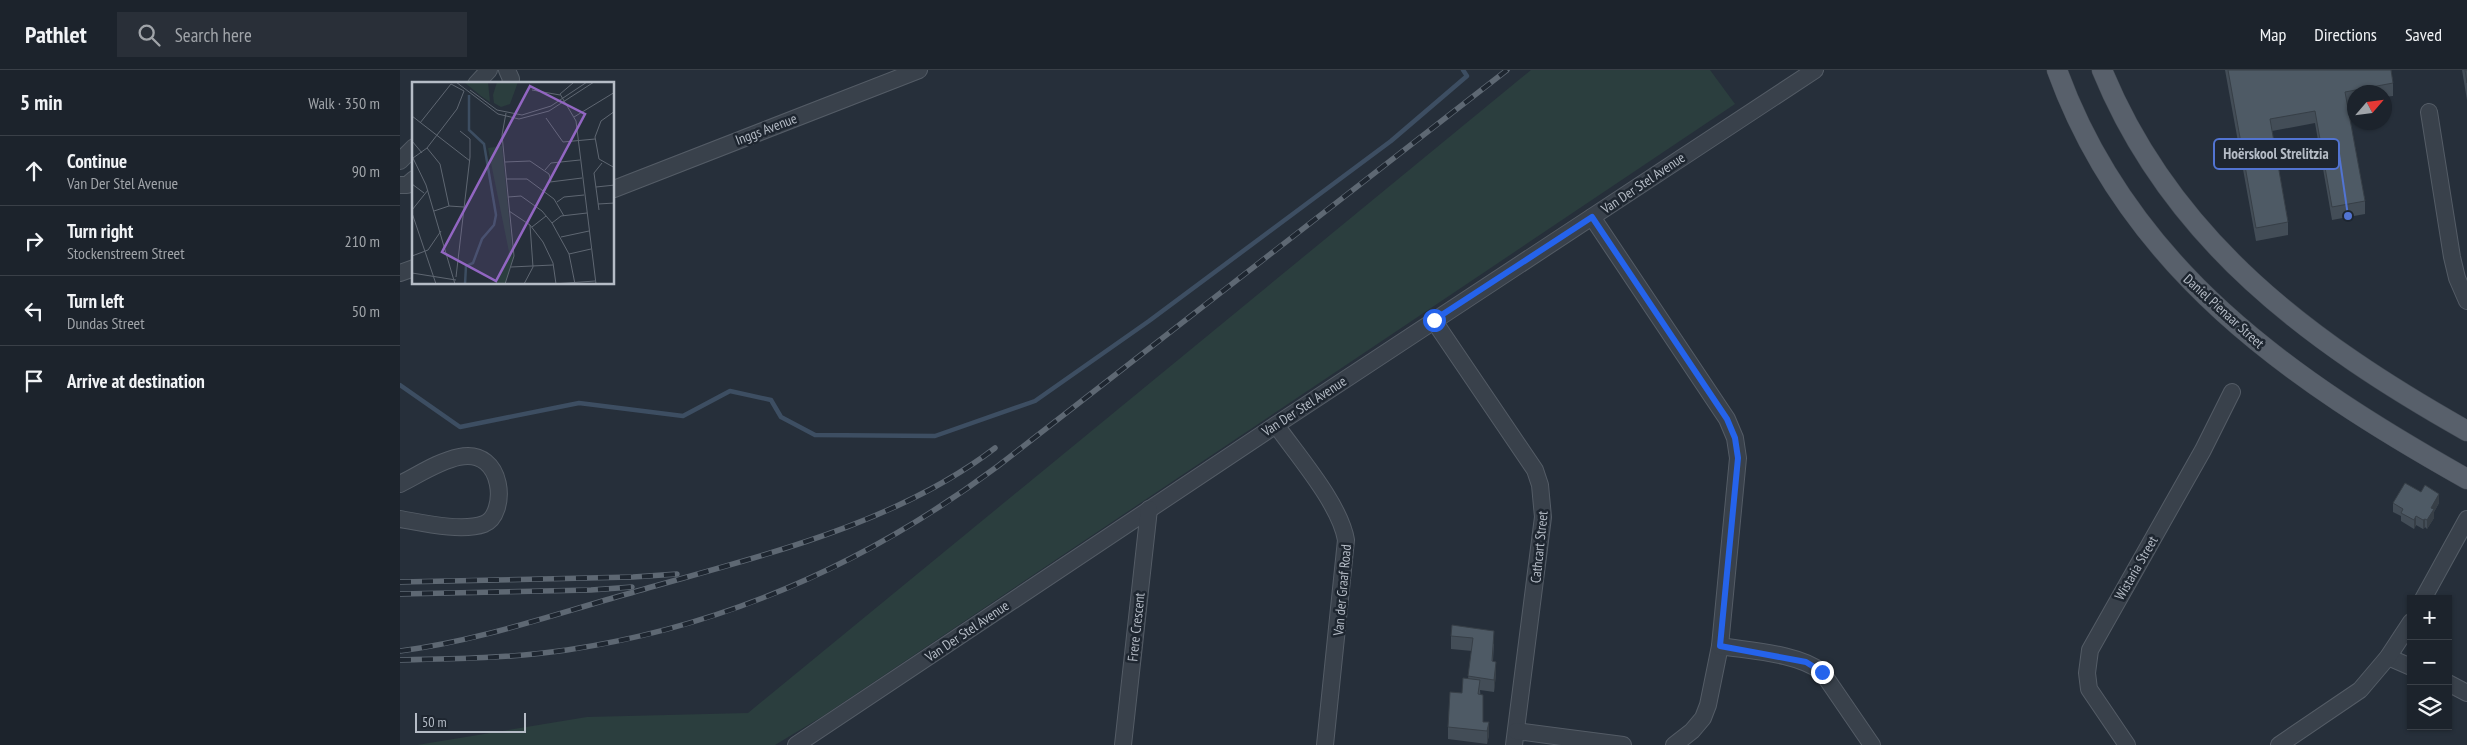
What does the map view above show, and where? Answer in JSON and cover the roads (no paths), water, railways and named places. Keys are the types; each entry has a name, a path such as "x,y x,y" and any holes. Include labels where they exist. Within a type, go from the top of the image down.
{"main road":[{"name":"Daniel Pienaar Street","path":"2057,70 2084,134 2122,198 2154,242 2205,297 2271,353 2357,415 2467,479"},
{"path":"2102,70 2113,96 2148,160 2176,201 2219,252 2270,299 2330,344 2384,382 2467,432"}],"street":[{"path":"478,82 490,70"},
{"path":"507,70 510,82"},
{"name":"Inggs Avenue","path":"615,188 919,70"},
{"name":"Van Der Stel Avenue","path":"796,745 1434,320 1815,70"},
{"path":"2429,112 2452,257 2457,278 2467,301"},
{"path":"400,161 412,149"},
{"path":"400,185 406,185 412,180"},
{"path":"1592,217 1727,419 1735,438 1738,458 1720,646 1703,718 1692,731 1674,745"},
{"path":"400,274 412,269"},
{"name":"Cathcart Street","path":"1434,320 1535,470 1540,485 1543,518 1515,738"},
{"name":"Wistaria Street","path":"2127,745 2089,689 2087,673 2090,650 2203,450 2232,392"},
{"name":"Van der Graaf Road","path":"1276,425 1333,508 1343,525 1346,540 1325,745"},
{"path":"400,484 459,457 470,456 488,463 497,478 498,486 496,510 485,524 464,527 400,519"},
{"name":"Frere Crescent","path":"1123,745 1149,509"},
{"path":"2425,595 2467,519"},
{"path":"2279,745 2360,690 2388,657 2407,628"},
{"path":"1720,646 1788,658 1814,666 1822,672 1872,745"},
{"path":"2388,657 2407,665"},
{"path":"2452,685 2467,693"},
{"path":"1515,738 1622,745"}],"waterway":[{"path":"400,385 460,427 579,403 683,416 730,391 771,400 781,417 815,435 935,436 1035,401 1149,321 1391,141 1467,76 1463,70"}],"railway":[{"path":"400,660 463,659 525,655 567,650 626,639 684,625 739,607 847,561 949,501 998,466 1507,70"},
{"path":"400,651 458,641 515,627 771,553 819,537 911,499 955,475 995,448"},
{"path":"400,582 633,577 677,574"},
{"path":"400,594 591,590 632,587"}],"place":[{"name":"Hoërskool Strelitzia","path":"2348,216"}]}
